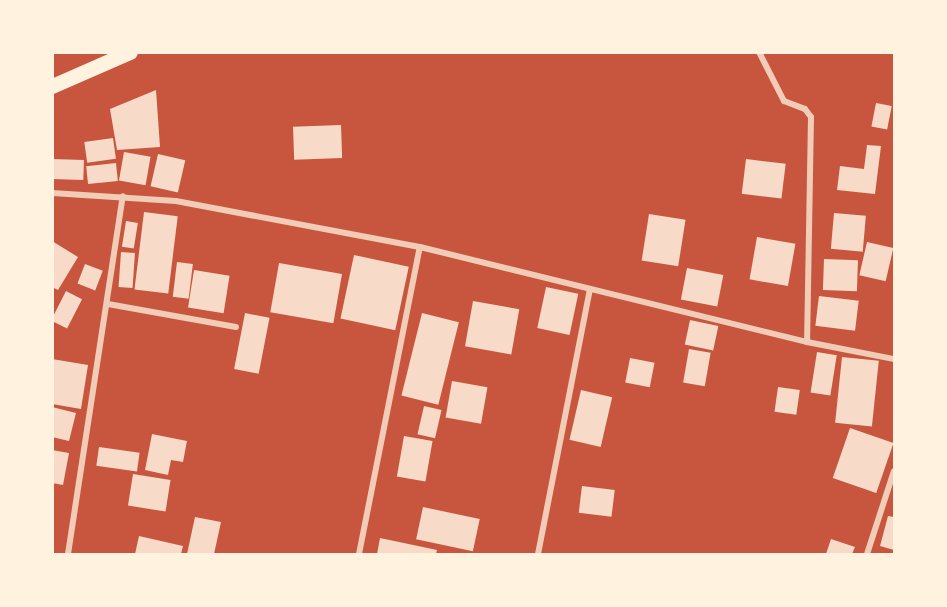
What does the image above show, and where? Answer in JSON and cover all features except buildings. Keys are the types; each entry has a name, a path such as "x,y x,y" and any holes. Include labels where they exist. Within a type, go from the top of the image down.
{"main road":[{"path":"52,86 130,52"}],"street":[{"path":"759,52 771,81 784,101 805,109 811,117 807,342"},
{"path":"52,193 176,201 420,247 807,342 894,359"},
{"path":"68,555 123,196"},
{"path":"359,555 420,247"},
{"path":"538,555 590,290"},
{"path":"108,304 236,327"},
{"path":"867,555 894,471"}]}
